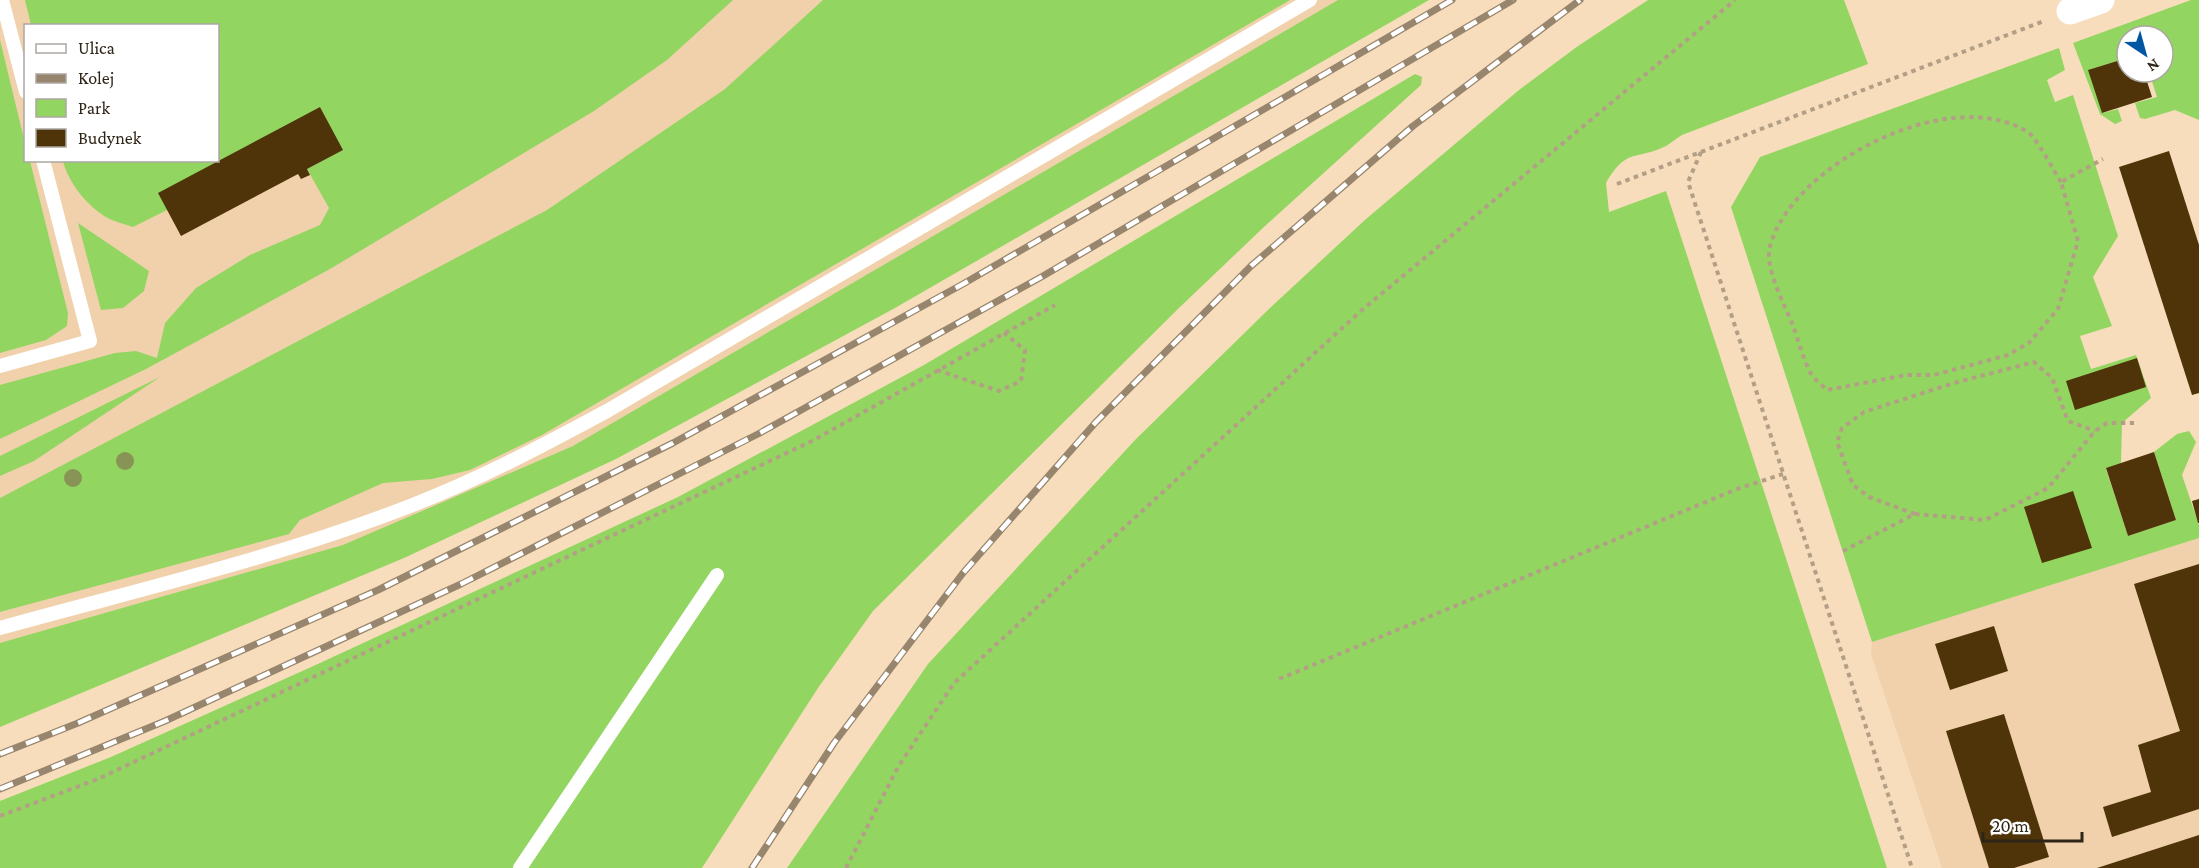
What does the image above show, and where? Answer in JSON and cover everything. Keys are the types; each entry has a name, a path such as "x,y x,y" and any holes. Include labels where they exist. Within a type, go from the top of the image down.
{"street":[{"path":"2070,11 2101,0"}],"lane":[{"path":"2,0 24,84"},
{"path":"0,628 306,543 410,506 505,465 607,411 1310,0"},
{"path":"0,366 90,341 44,162"},
{"path":"520,868 717,574"}],"path":[{"path":"847,868 898,767 954,683 1362,310 1735,0"},
{"path":"1617,184 2070,11"},
{"path":"1976,116 2007,122 2031,134 2061,182 2078,241 2058,309 2029,343 2008,355 1934,375 1906,375 1827,390 1812,375 1770,267 1769,247 1784,215 1806,186 1845,156 1901,131 1942,118 1976,116"},
{"path":"1701,152 1688,182 1912,868"},
{"path":"2061,182 2103,159"},
{"path":"0,816 98,779 812,441 1054,305"},
{"path":"937,370 999,391 1021,381 1025,350 1004,333"},
{"path":"2095,431 2068,421 2052,378 2034,362 1953,382 1864,412 1842,428 1837,442 1853,485 1869,497 1916,514 1985,520 2048,488 2095,431 2107,423 2134,423"},
{"path":"1279,680 1737,489 1783,474"},
{"path":"1843,551 1916,514"}],"shaded area":[{"path":"0,0 1350,0 576,453 0,727"},
{"path":"2199,538 2199,868 1942,868 1871,654 1872,642"}],"green space":[{"path":"25,0 733,0 667,60 594,111 330,269 146,369 0,439 0,385 115,353 136,351 157,358 165,323 196,288 250,255 320,225 329,208 307,169 342,150 320,107 167,210 133,227 109,219 92,207 79,193 63,162 219,162 219,24 31,24"},
{"path":"823,0 1290,0 542,435 470,470 432,479 383,483 300,520 289,534 0,612 0,498 547,210 725,89"},
{"path":"1338,0 1429,0 895,308 616,459 404,558 0,727 0,643 343,545 573,446"},
{"path":"1648,0 1844,0 1868,64 1682,135 1666,146 1626,159 1606,183 1609,212 1666,191 1887,868 787,868 928,664 1136,439 1271,307 1366,219 1519,90 1578,46"},
{"path":"2191,0 2199,0 2199,120 2175,110 2145,119 2140,118 2135,103 2157,97 2153,84 2175,84 2175,24 2125,24"},
{"path":"2115,28 2115,62 2090,70 2103,113 2118,109 2122,121 2115,124 2100,114 2073,43"},
{"path":"0,40 24,139 24,162 30,162 68,313 67,326 46,340 0,353"},
{"path":"2059,48 2065,70 2047,80 2055,102 2073,95 2118,236 2093,277 2112,326 2080,336 2091,369 2136,355 2151,398 2122,423 2121,463 2106,469 2128,536 2176,520 2154,452 2177,434 2189,431 2196,442 2182,475 2199,525 2199,538 1872,642 1731,207 1760,157"},
{"path":"1415,74 1422,77 1421,85 1265,226 1180,307 873,611 818,688 702,868 0,868 0,801 111,757 678,497 924,365"},
{"path":"78,223 149,271 144,291 123,308 101,310"},
{"path":"160,377 34,461 0,476 0,456"}],"building":[{"path":"2115,62 2115,84 2148,84 2152,97 2102,113 2088,70"},
{"path":"320,107 343,150 307,169 310,175 301,179 298,174 181,236 158,193"},
{"path":"2169,151 2199,245 2199,393 2192,395 2119,167"},
{"path":"2137,358 2146,387 2075,410 2066,381"},
{"path":"2154,452 2176,520 2128,536 2106,468"},
{"path":"2073,491 2092,548 2042,563 2024,507"},
{"path":"2199,499 2199,523 2198,523 2192,501"},
{"path":"2199,564 2199,809 2112,837 2103,807 2151,792 2138,745 2180,731 2134,584"},
{"path":"1994,626 2008,671 1950,690 1935,644"},
{"path":"2004,714 2049,857 2014,868 1989,868 1946,731"},
{"path":"2199,835 2199,868 2097,868"}],"railway":[{"path":"0,754 78,723 378,590 673,443 963,284 1452,0"},
{"path":"0,789 165,721 461,584 758,434 1043,276 1513,0"},
{"path":"752,868 834,743 963,573 1096,422 1251,266 1413,126 1580,0"}]}
